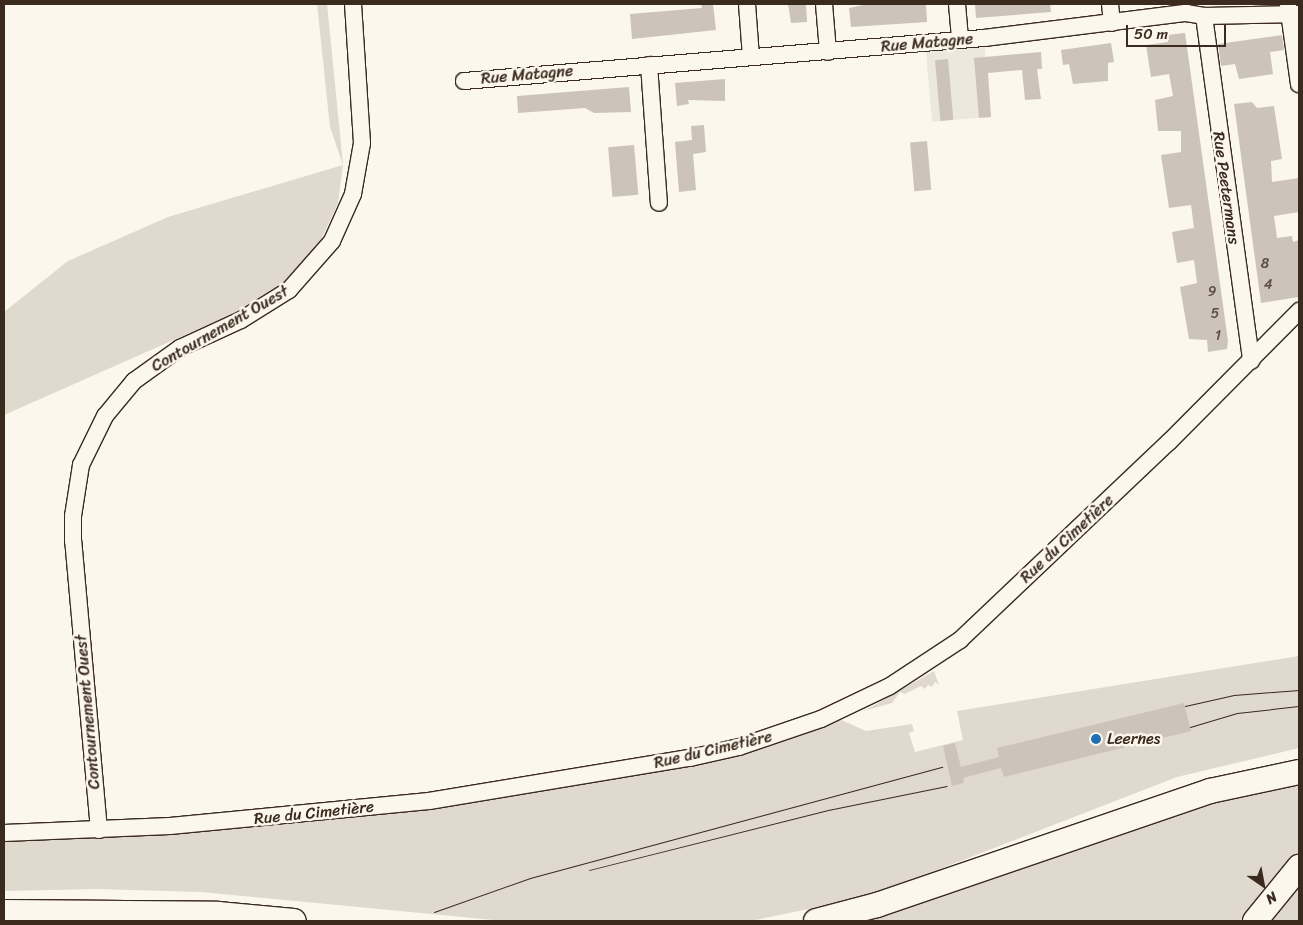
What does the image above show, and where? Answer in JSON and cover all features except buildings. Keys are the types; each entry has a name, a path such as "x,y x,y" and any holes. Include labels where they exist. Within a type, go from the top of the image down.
{"highway":[{"path":"816,921 877,905 1210,791 1299,772"},
{"path":"1255,921 1299,867"},
{"path":"4,912 218,914 294,921"}],"street":[{"name":"Contournement Ouest","path":"99,830 73,541 73,516 81,465 105,416 134,381 180,348 241,320 289,290 332,241 353,194 362,144 353,4"},
{"path":"747,4 751,57"},
{"path":"824,4 828,52"},
{"path":"957,4 960,40"},
{"path":"1110,4 1112,23"},
{"name":"Rue Matagne","path":"464,81 960,40 1112,23 1185,8 1204,16 1292,11"},
{"path":"1292,11 1299,84"},
{"name":"Rue Peetermans","path":"1204,16 1251,361"},
{"path":"649,65 659,203"},
{"name":"Rue du Cimetière","path":"4,833 99,830 348,811 448,798 690,758 740,747 821,719 890,686 960,640 1251,361 1299,311"}],"shaded area":[{"path":"317,4 327,4 343,165 330,127"},
{"path":"984,38 991,117 932,122 925,43"},
{"path":"343,165 338,203 320,242 292,276 257,303 4,415 4,312 68,261 168,217"},
{"path":"1299,656 1299,748 1177,777 868,897 750,921 504,921 201,892 97,889 4,891 4,838 188,832 378,814 513,795 837,718 866,731 912,724 914,731 909,733 915,752 963,740 957,711"},
{"path":"934,671 939,685 935,682 932,687 928,685 925,689 921,686 905,694 900,692 892,703 864,711"},
{"path":"1299,780 1299,862 1249,921 848,921 1198,804"},
{"path":"1299,887 1299,921 1271,921 1275,916"}],"tram line":[{"path":"1185,706 1234,695 1299,690"},
{"path":"1190,727 1237,713 1299,706"},
{"path":"434,912 530,878 942,767"},
{"path":"589,870 828,810 947,786"}],"place":[{"name":"Leernes","path":"1096,739"}]}
